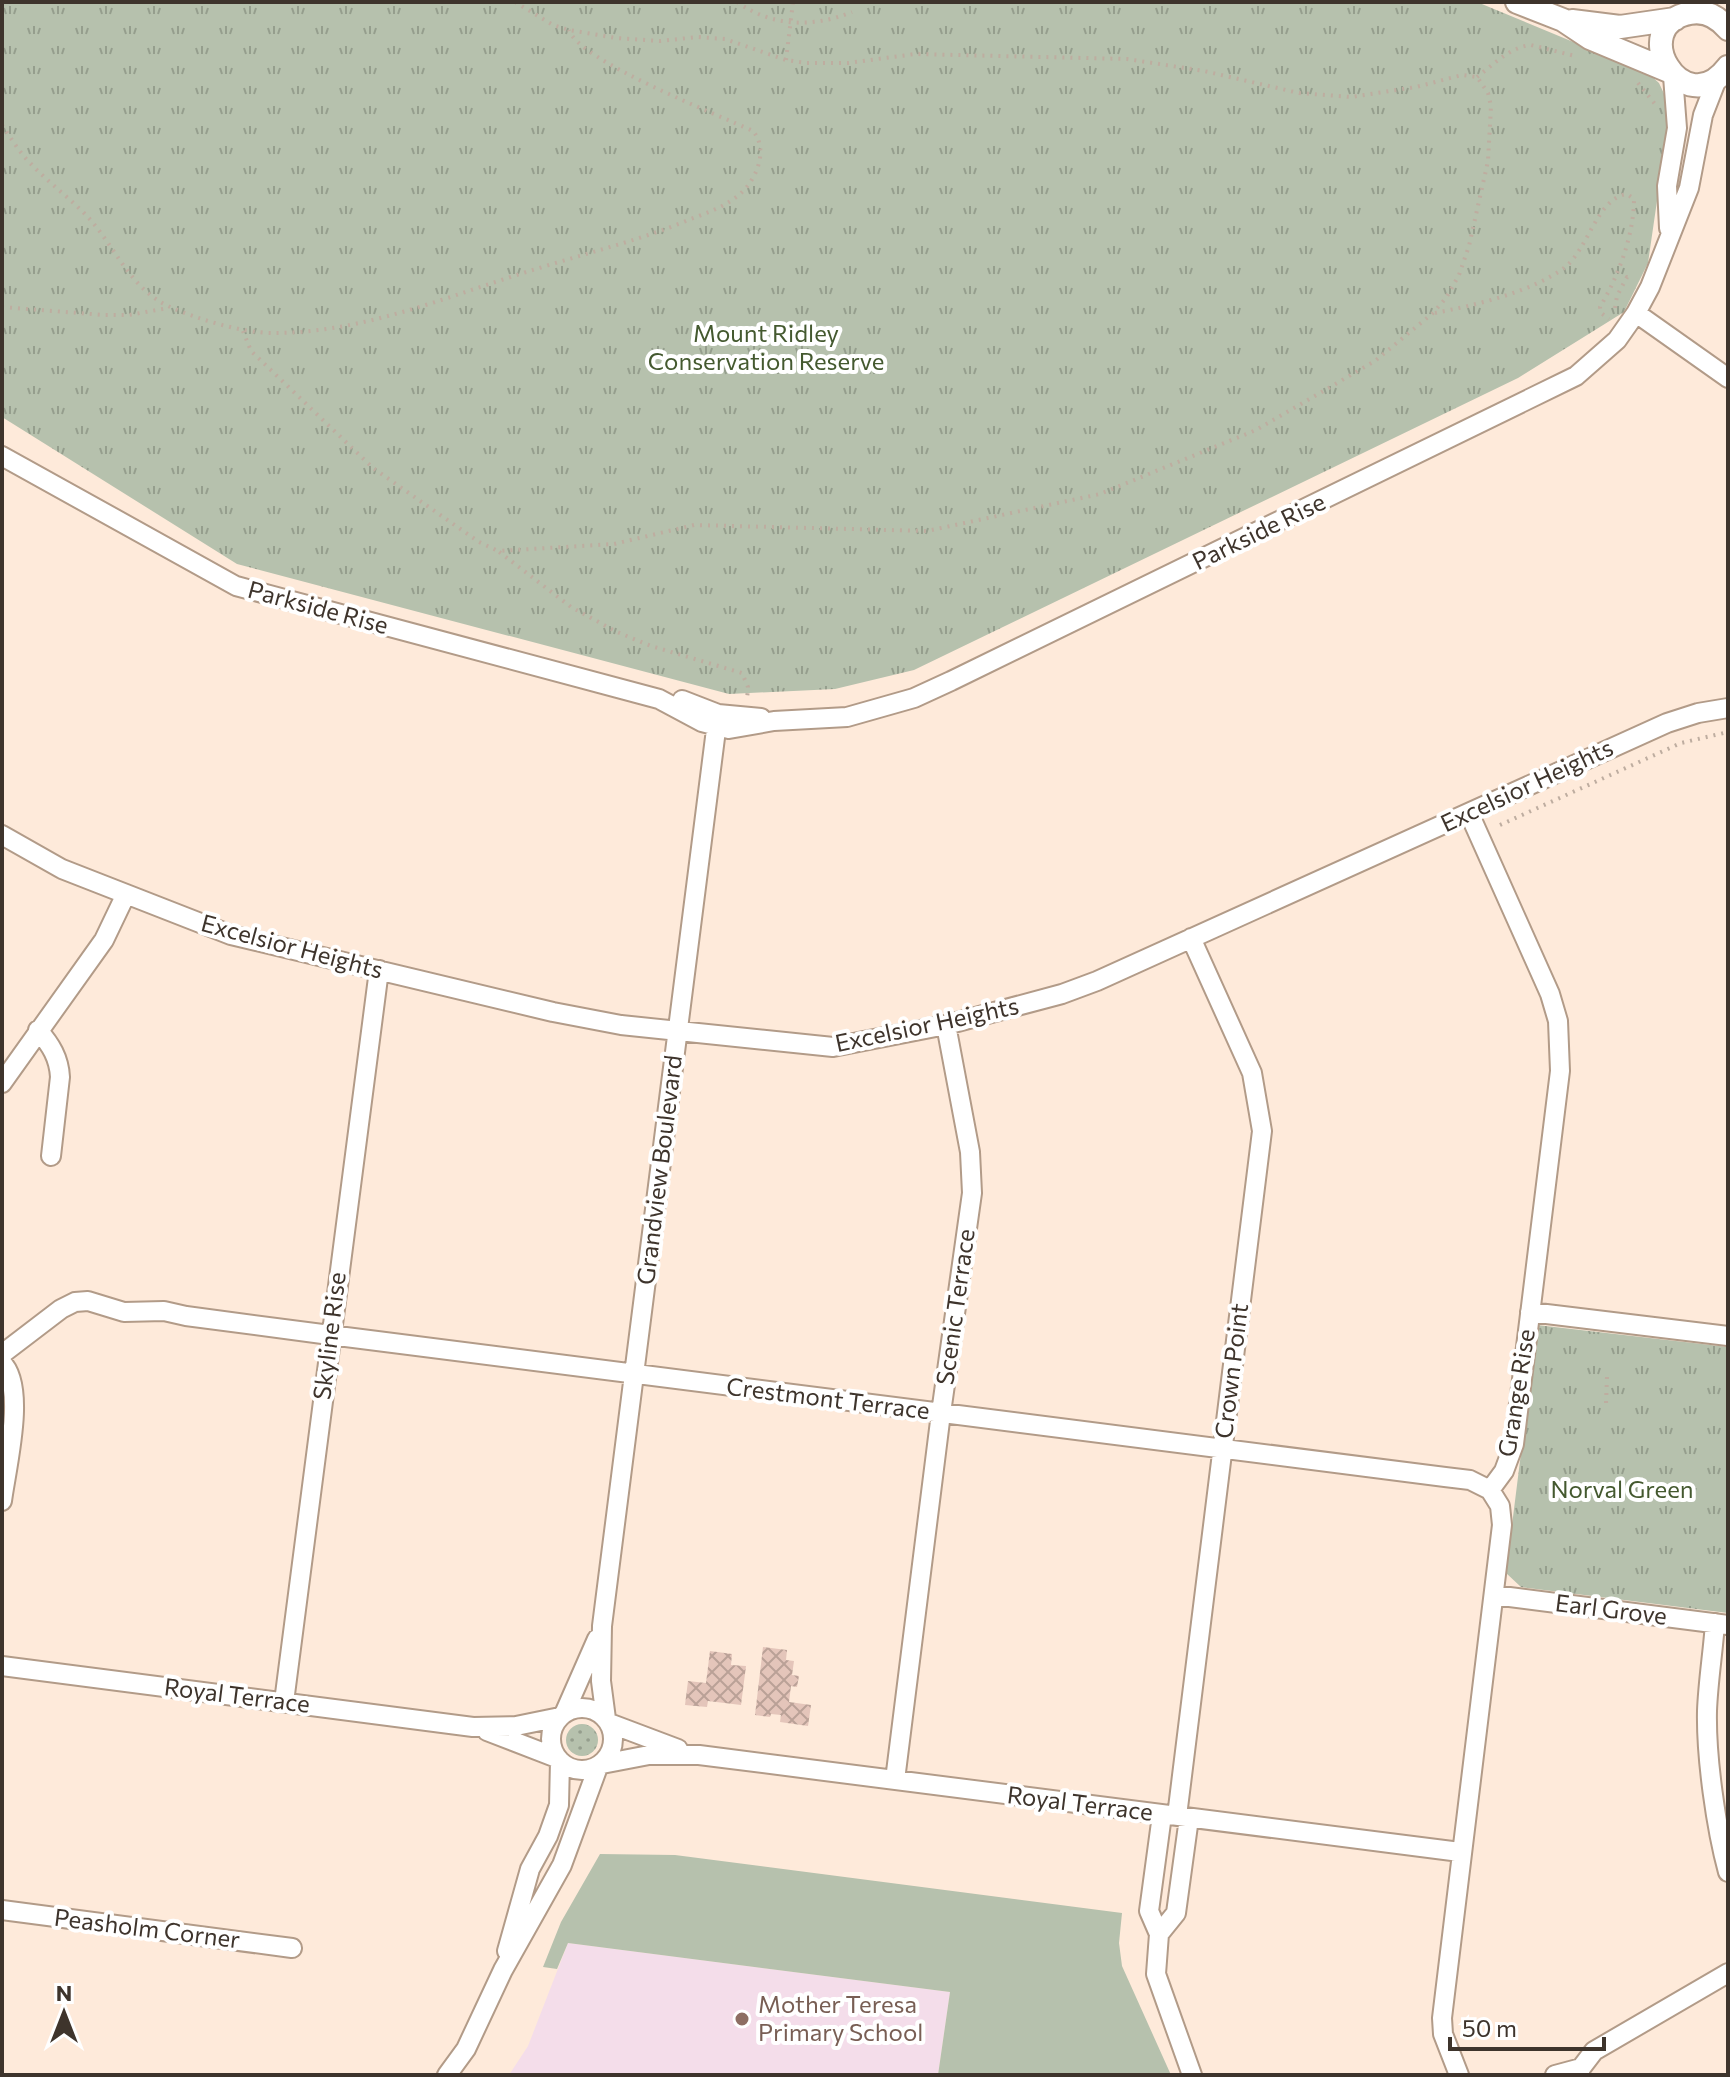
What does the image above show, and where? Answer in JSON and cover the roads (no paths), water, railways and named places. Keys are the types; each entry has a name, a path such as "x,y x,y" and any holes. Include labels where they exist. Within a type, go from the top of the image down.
{"street":[{"path":"1517,2 1563,20 1590,38 1695,85 1725,71"},
{"path":"1563,20 1620,27 1704,12 1726,25"},
{"path":"1671,74 1661,54 1661,44 1663,34 1675,19"},
{"name":"Parkside Rise","path":"2,456 236,586 659,699 689,702 729,729 774,721 847,717 914,698 951,681 1557,387 1598,359 1617,340 1650,287 1689,188 1703,115 1725,71"},
{"name":"Parkside Rise","path":"1669,235 1667,186 1677,128 1671,74"},
{"path":"1636,313 1728,378"},
{"name":"Excelsior Heights","path":"2,835 62,869 231,935 580,1018 677,1032 833,1047 946,1025 1062,994 1667,723 1728,708"},
{"name":"Parkside Rise","path":"717,720 746,715 774,721"},
{"name":"Grandview Boulevard","path":"608,1721 601,1681 602,1626 717,720"},
{"name":"Grange Rise","path":"1459,2075 1443,2034 1442,2018 1502,1514 1490,1490 1504,1471 1514,1444 1560,1071 1558,1021 1541,970 1469,813"},
{"path":"2,1083 104,940 126,894"},
{"name":"Crown Point","path":"1176,1816 1262,1131 1252,1073 1191,938"},
{"name":"Skyline Rise","path":"284,1702 379,970"},
{"name":"Scenic Terrace","path":"895,1780 972,1193 972,1171 946,1025"},
{"path":"38,1030 59,1064 51,1156"},
{"name":"Crestmont Terrace","path":"2,1354 61,1309 75,1302 88,1301 124,1312 164,1311 330,1335 1470,1480 1490,1490"},
{"path":"1530,1312 1728,1336"},
{"path":"2,1363 12,1377 15,1400 2,1501"},
{"name":"Earl Grove","path":"1494,1595 1722,1624"},
{"path":"1722,1624 1707,1710 1722,1848 1728,1872"},
{"name":"Grandview Boulevard","path":"562,1716 602,1626"},
{"name":"Royal Terrace","path":"2,1666 473,1727 516,1726 562,1716"},
{"path":"503,1970 521,1895 559,1805 558,1760 551,1733 562,1716 581,1708 599,1713 608,1721 614,1740 608,1758 600,1765 578,1771 558,1760"},
{"name":"Royal Terrace","path":"608,1721 655,1742 699,1755"},
{"name":"Royal Terrace","path":"473,1727 558,1760"},
{"name":"Royal Terrace","path":"600,1765 649,1755 699,1755 1460,1852"},
{"path":"447,2075 466,2049 503,1970 562,1865 600,1765"},
{"path":"1159,1934 1176,1913 1176,1816"},
{"path":"1176,1816 1149,1911 1159,1934 1156,1974 1192,2075"},
{"name":"Peasholm Corner","path":"2,1910 292,1948"},
{"path":"1555,2075 1580,2071 1594,2051 1728,1973"}],"place":[{"name":"Mother Teresa Primary School","path":"742,2019"}],"park label":[{"name":"Mount Ridley Conservation Reserve","path":"766,348"},
{"name":"Norval Green","path":"1622,1490"}]}
